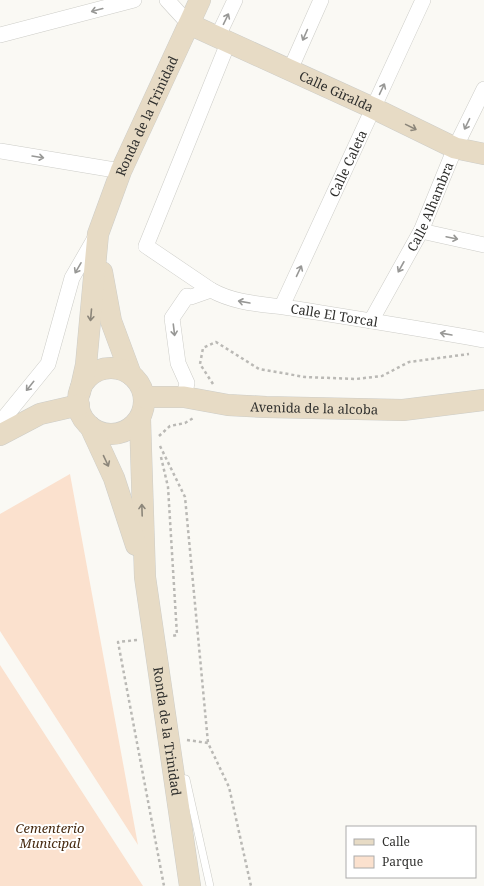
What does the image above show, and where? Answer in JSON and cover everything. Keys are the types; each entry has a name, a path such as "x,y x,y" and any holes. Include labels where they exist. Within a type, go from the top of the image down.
{"main road":[{"name":"Ronda de la Trinidad","path":"79,398 86,365 98,234 121,171 200,0"},
{"name":"Calle Giralda","path":"189,24 373,108 455,148 484,154"},
{"name":"Ronda de la Trinidad","path":"98,234 103,285 111,321 131,375"},
{"path":"112,369 122,370 131,375 137,381 144,397 140,421 126,431 116,434 107,434 90,426 84,420 79,398 84,383 92,375 101,370 112,369"},
{"name":"Avenida de la alcoba","path":"144,397 184,397 228,405 403,410 484,400"},
{"path":"0,435 40,414 79,398"},
{"name":"Ronda de la Trinidad","path":"140,421 145,577 190,886"},
{"name":"Ronda de la Trinidad","path":"90,426 114,478 145,577"}],"street":[{"path":"0,35 134,0"},
{"path":"167,0 189,24"},
{"path":"223,40 235,0"},
{"path":"290,70 321,0"},
{"name":"Calle Caleta","path":"282,306 423,0"},
{"name":"Calle El Torcal","path":"223,40 146,246 211,290 226,298 484,340"},
{"name":"Calle Alhambra","path":"371,321 421,231 455,148 484,89"},
{"path":"0,151 121,171"},
{"path":"421,231 484,245"},
{"path":"0,423 48,364 72,278 98,234"},
{"path":"184,397 187,383 178,363 172,318 187,296 191,297 211,290"}],"lane":[{"path":"174,776 186,780 210,886"}],"path":[{"path":"207,376 200,364 203,348 216,342 259,369 305,376 356,379 382,376 409,362 470,354"},
{"path":"140,421 157,438 170,426"},
{"path":"177,635 168,487 159,445 185,497 208,743 229,786 251,886"},
{"path":"118,642 164,886"},
{"path":"168,737 208,743"}],"green space":[{"path":"70,474 138,845 0,631 0,514"},
{"name":"Cementerio Municipal","path":"0,665 143,886 0,886"}]}
